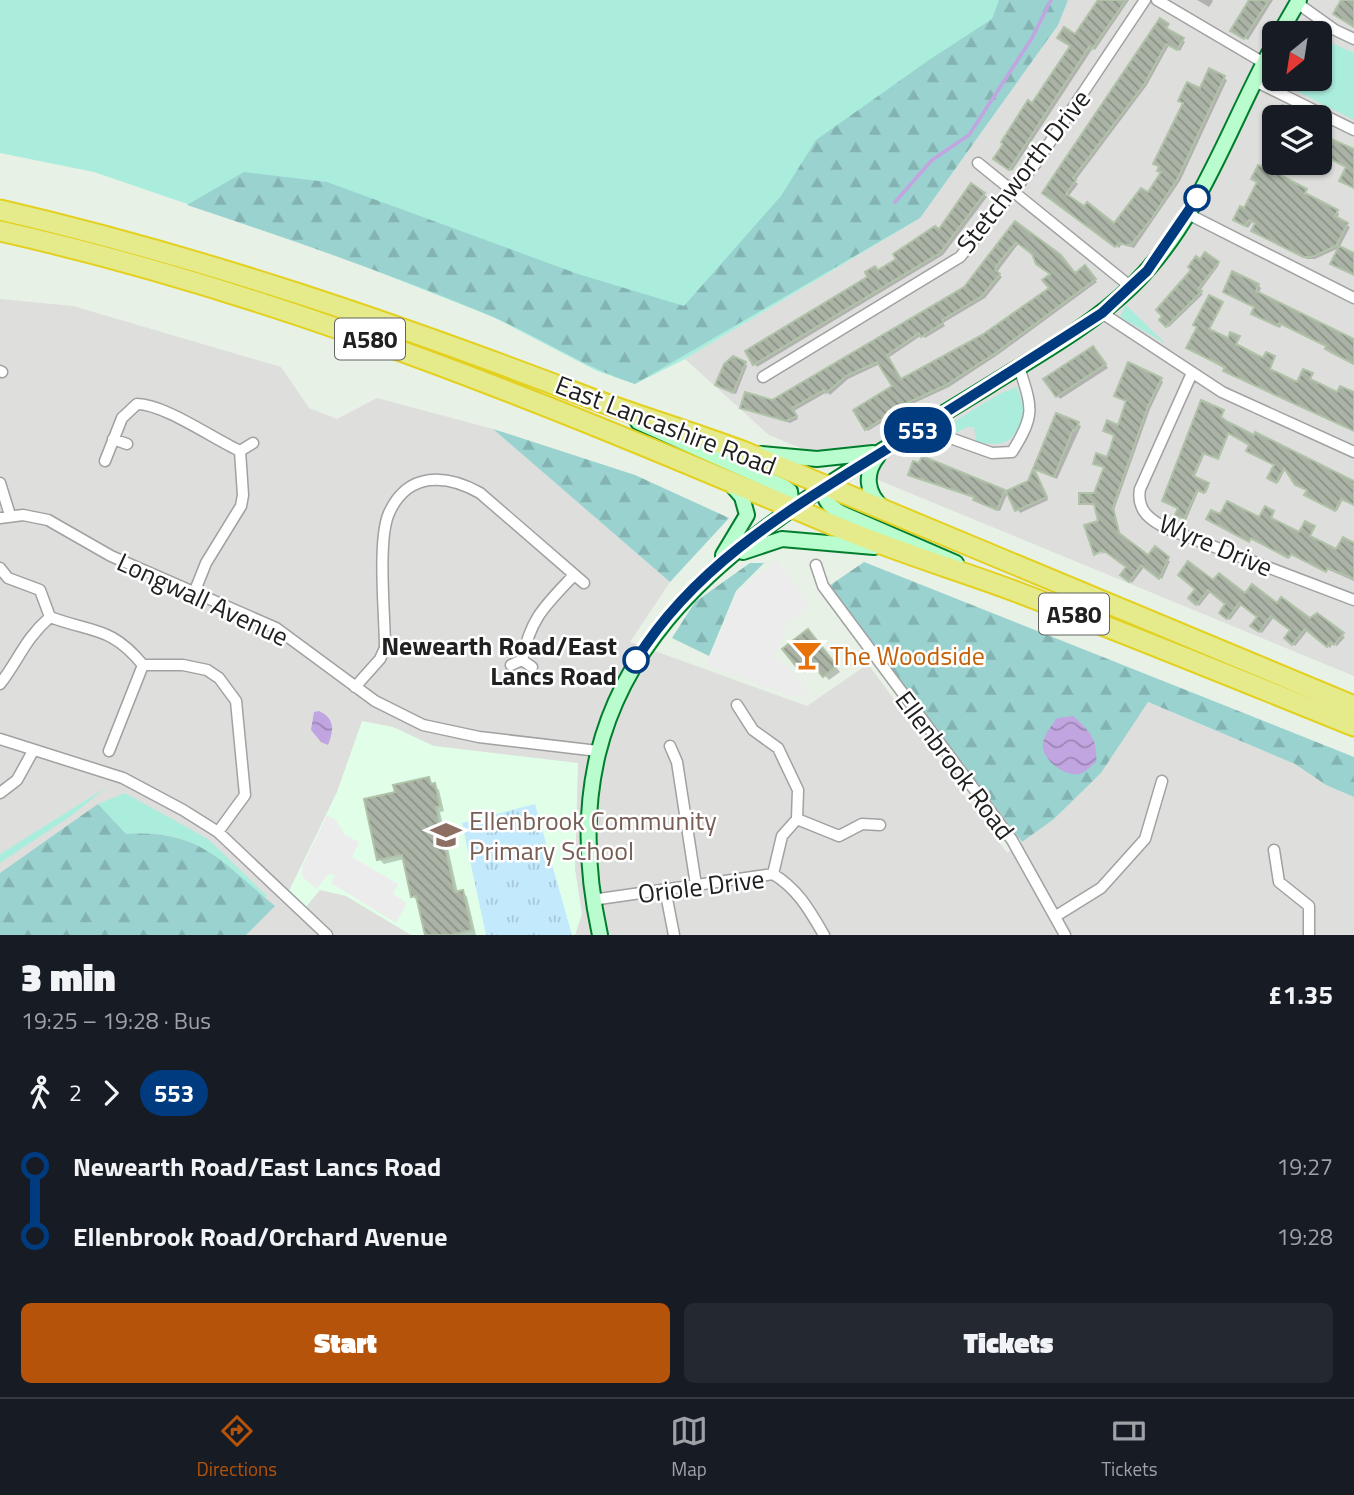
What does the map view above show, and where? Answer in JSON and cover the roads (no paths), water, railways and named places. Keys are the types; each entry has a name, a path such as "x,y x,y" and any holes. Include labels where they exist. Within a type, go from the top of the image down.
{"highway":[{"name":"East Lancashire Road","path":"0,210 167,253 310,295 745,452 823,487 888,511 1354,706"},
{"name":"East Lancashire Road","path":"0,231 129,262 326,323 514,393 900,551 1017,592 1354,726"}],"street":[{"name":"Stetchworth Drive","path":"763,377 960,257 1014,192 1100,72 1145,0"},
{"path":"1157,0 1262,62"},
{"path":"1287,21 1298,2 1335,30 1354,39"},
{"path":"714,568 792,507 1019,367 1102,313 1132,287 1188,214 1262,67"},
{"path":"1255,81 1354,130"},
{"path":"978,163 1132,287"},
{"path":"1188,214 1354,298"},
{"path":"1102,313 1222,391 1354,452"},
{"path":"953,439 992,453 1012,452 1029,426 1032,408 1019,367"},
{"name":"Wyre Drive","path":"1192,373 1140,489 1138,501 1145,513 1170,530 1354,600"},
{"path":"593,399 670,438 784,486 790,491 792,507"},
{"path":"105,461 125,413 137,404 148,404 171,413 205,435 240,451"},
{"path":"113,439 127,444"},
{"path":"240,451 253,443"},
{"path":"194,593 206,563 240,506 243,495 240,451"},
{"path":"745,452 829,459 881,452"},
{"path":"881,452 869,470 869,488 878,503 888,511"},
{"path":"355,687 380,659 385,648 385,538 389,513 404,494 421,482 439,478 463,484 480,493 584,583"},
{"path":"600,935 592,900 589,824 598,751 614,705 648,641 714,568 747,515 742,497 729,482"},
{"path":"0,483 5,516"},
{"path":"823,487 824,498 841,513 925,547 1017,592"},
{"name":"Longwall Avenue","path":"5,516 48,520 85,543 275,628 355,687 398,714 434,728 479,737 598,751"},
{"path":"714,568 752,546 782,538 900,551"},
{"name":"Ellenbrook Road","path":"816,565 823,586 1012,839 1065,935"},
{"path":"0,568 8,578 40,590 50,617"},
{"path":"523,660 528,632 540,611 574,575"},
{"path":"50,617 96,628 116,638 129,648 143,665"},
{"path":"0,684 26,640 50,617"},
{"path":"512,664 523,660"},
{"path":"523,660 532,667"},
{"path":"109,751 143,665"},
{"path":"143,665 183,665 207,670 219,678 236,701 245,795 218,832"},
{"path":"737,705 753,730 778,748 798,790 797,819 782,836 773,874"},
{"path":"116,735 127,739"},
{"path":"0,739 123,778 218,832 327,935"},
{"path":"670,746 677,762 696,885"},
{"path":"0,793 18,780 33,751"},
{"path":"1056,916 1101,888 1145,839 1162,781"},
{"path":"1158,799 1170,799"},
{"path":"797,819 839,836 862,824 880,825"},
{"path":"1275,850 1270,874 1309,906 1309,935"},
{"name":"Oriole Drive","path":"592,900 773,874 787,882 801,897 824,935"},
{"path":"665,889 674,935"}],"water":[{"path":"319,711 328,717 332,725 328,745 321,742 311,730 314,712"},
{"path":"1073,716 1092,736 1096,748 1096,762 1084,772 1070,774 1048,759 1043,744 1057,718"}],"waterway":[{"path":"895,202 932,160 969,135 1032,38 1051,0"}],"place":[{"name":"The Woodside","path":"807,655"},
{"name":"Newearth Road/East Lancs Road","path":"636,660"},
{"name":"Ellenbrook Community Primary School","path":"446,835"}]}
